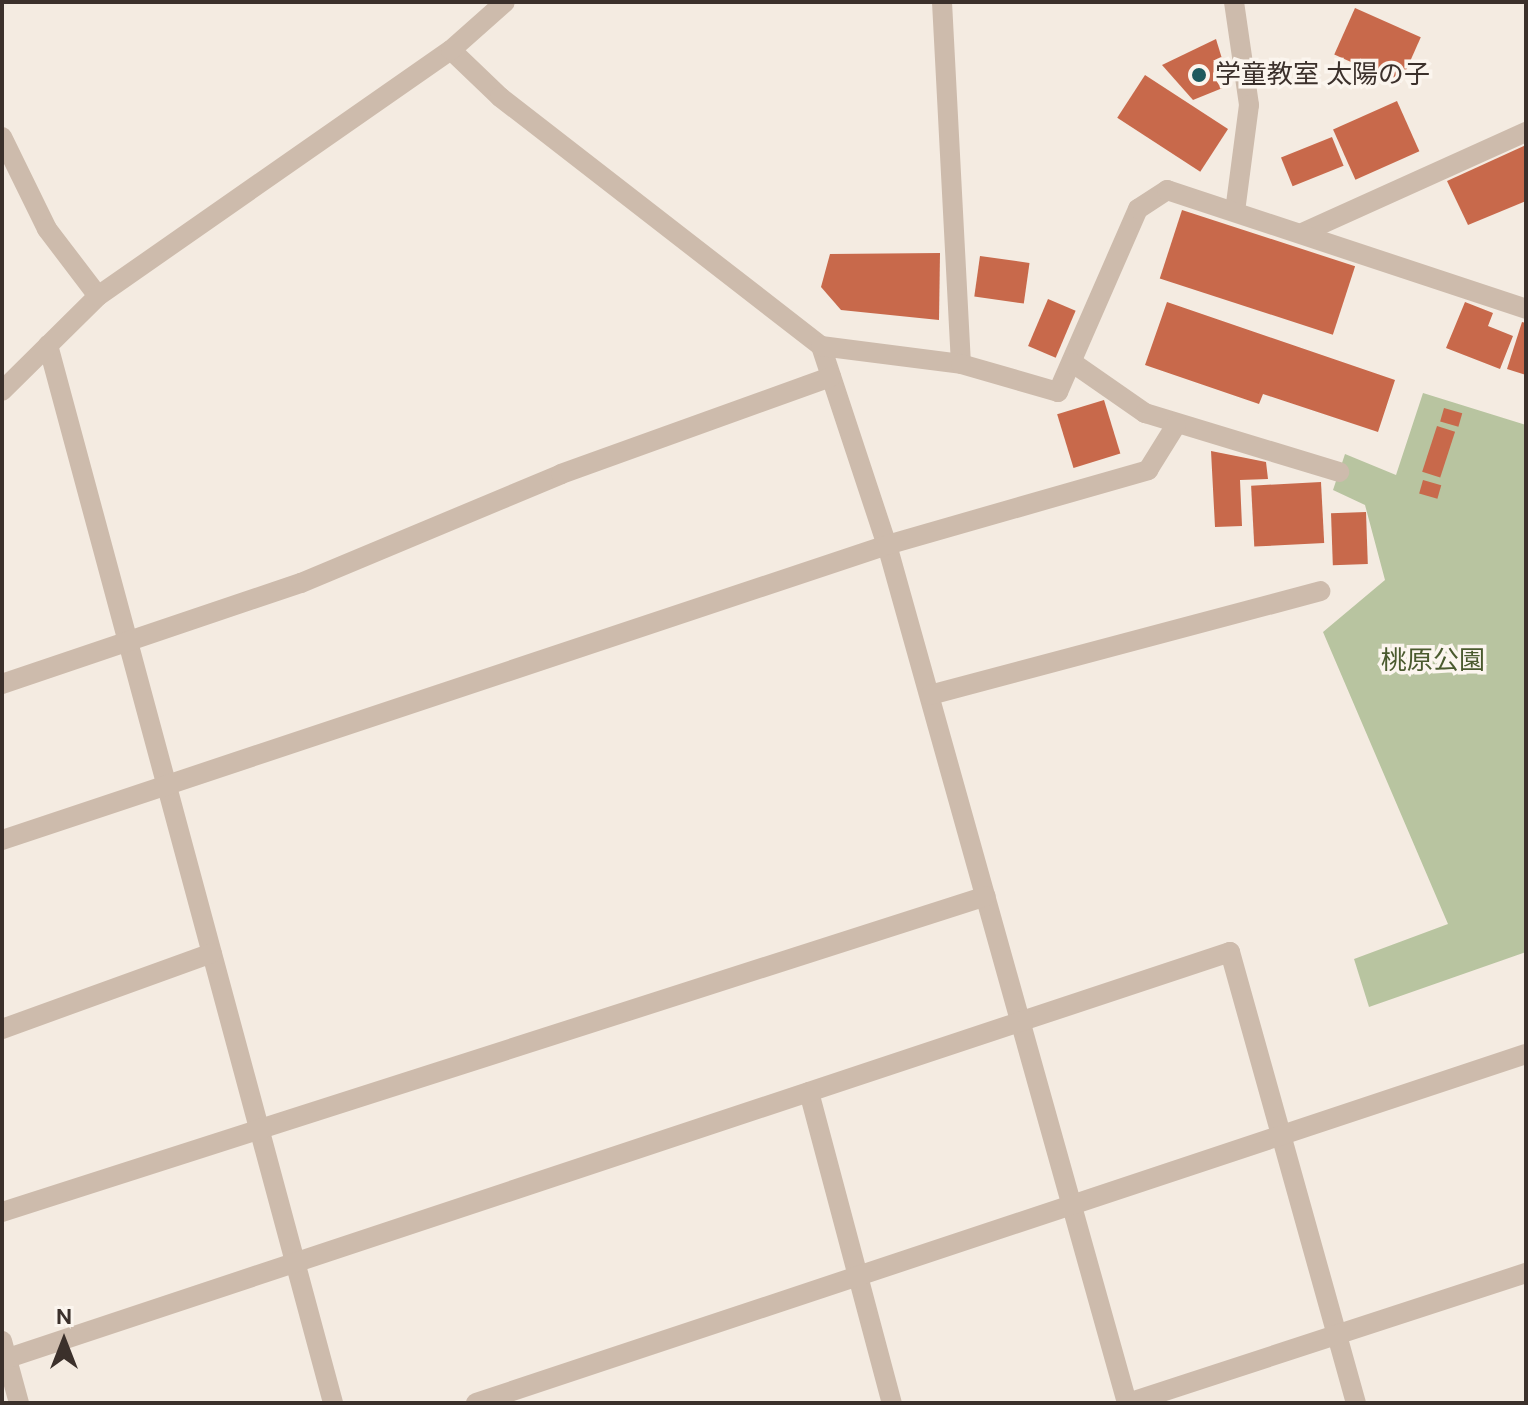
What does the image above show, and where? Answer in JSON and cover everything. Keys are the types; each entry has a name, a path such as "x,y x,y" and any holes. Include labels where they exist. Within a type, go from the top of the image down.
{"street":[{"path":"2,391 98,296 451,50 505,2"},
{"path":"942,2 961,364"},
{"path":"1234,2 1249,105 1235,211"},
{"path":"451,50 500,97 821,346 961,364 1058,392 1147,198 1167,190 1525,308"},
{"path":"1302,233 1526,132"},
{"path":"2,137 47,229 98,296"},
{"path":"48,345 333,1403"},
{"path":"821,346 887,545 1127,1403 1526,1273"},
{"path":"1073,363 1145,413 1176,425 1224,432 1339,472"},
{"path":"2,684 301,583 561,474 831,377"},
{"path":"2,840 887,545 1148,470 1176,425"},
{"path":"930,695 1320,591"},
{"path":"2,1212 986,896"},
{"path":"19,1403 4,1353 295,1262 1230,952 1356,1403"},
{"path":"2,1029 212,953"},
{"path":"476,1403 1526,1054"},
{"path":"809,1092 892,1403"}],"green space":[{"name":"桃原公園","path":"1423,393 1526,425 1526,952 1369,1007 1354,959 1448,924 1323,632 1385,580 1365,505 1333,490 1345,454 1396,475"}],"building":[{"path":"1355,8 1421,37 1400,84 1334,55"},
{"name":"学童教室 太陽の子","path":"1216,39 1230,85 1193,100 1162,65"},
{"path":"1145,75 1228,129 1200,172 1117,118"},
{"path":"1397,101 1419,151 1355,180 1333,129"},
{"path":"1332,137 1344,166 1293,186 1281,158"},
{"path":"1526,145 1526,201 1468,225 1447,181"},
{"path":"1182,210 1355,266 1333,335 1160,278"},
{"path":"940,253 939,320 841,310 821,287 830,254"},
{"path":"980,256 1030,263 1024,304 974,297"},
{"path":"1048,299 1076,311 1056,358 1028,346"},
{"path":"1167,302 1395,380 1378,432 1263,394 1259,404 1145,365"},
{"path":"1465,302 1493,313 1488,326 1513,336 1500,369 1446,348"},
{"path":"1522,322 1526,323 1526,375 1507,369"},
{"path":"1104,400 1120,454 1074,468 1057,414"},
{"path":"1444,408 1462,413 1458,427 1440,421"},
{"path":"1437,426 1455,432 1440,478 1422,472"},
{"path":"1211,451 1266,462 1268,479 1240,480 1242,526 1215,527"},
{"path":"1423,480 1441,485 1437,499 1419,493"},
{"path":"1321,482 1324,543 1254,547 1251,486"},
{"path":"1366,512 1368,564 1333,565 1331,513"}],"place":[{"name":"学童教室 太陽の子","path":"1199,75"}]}
